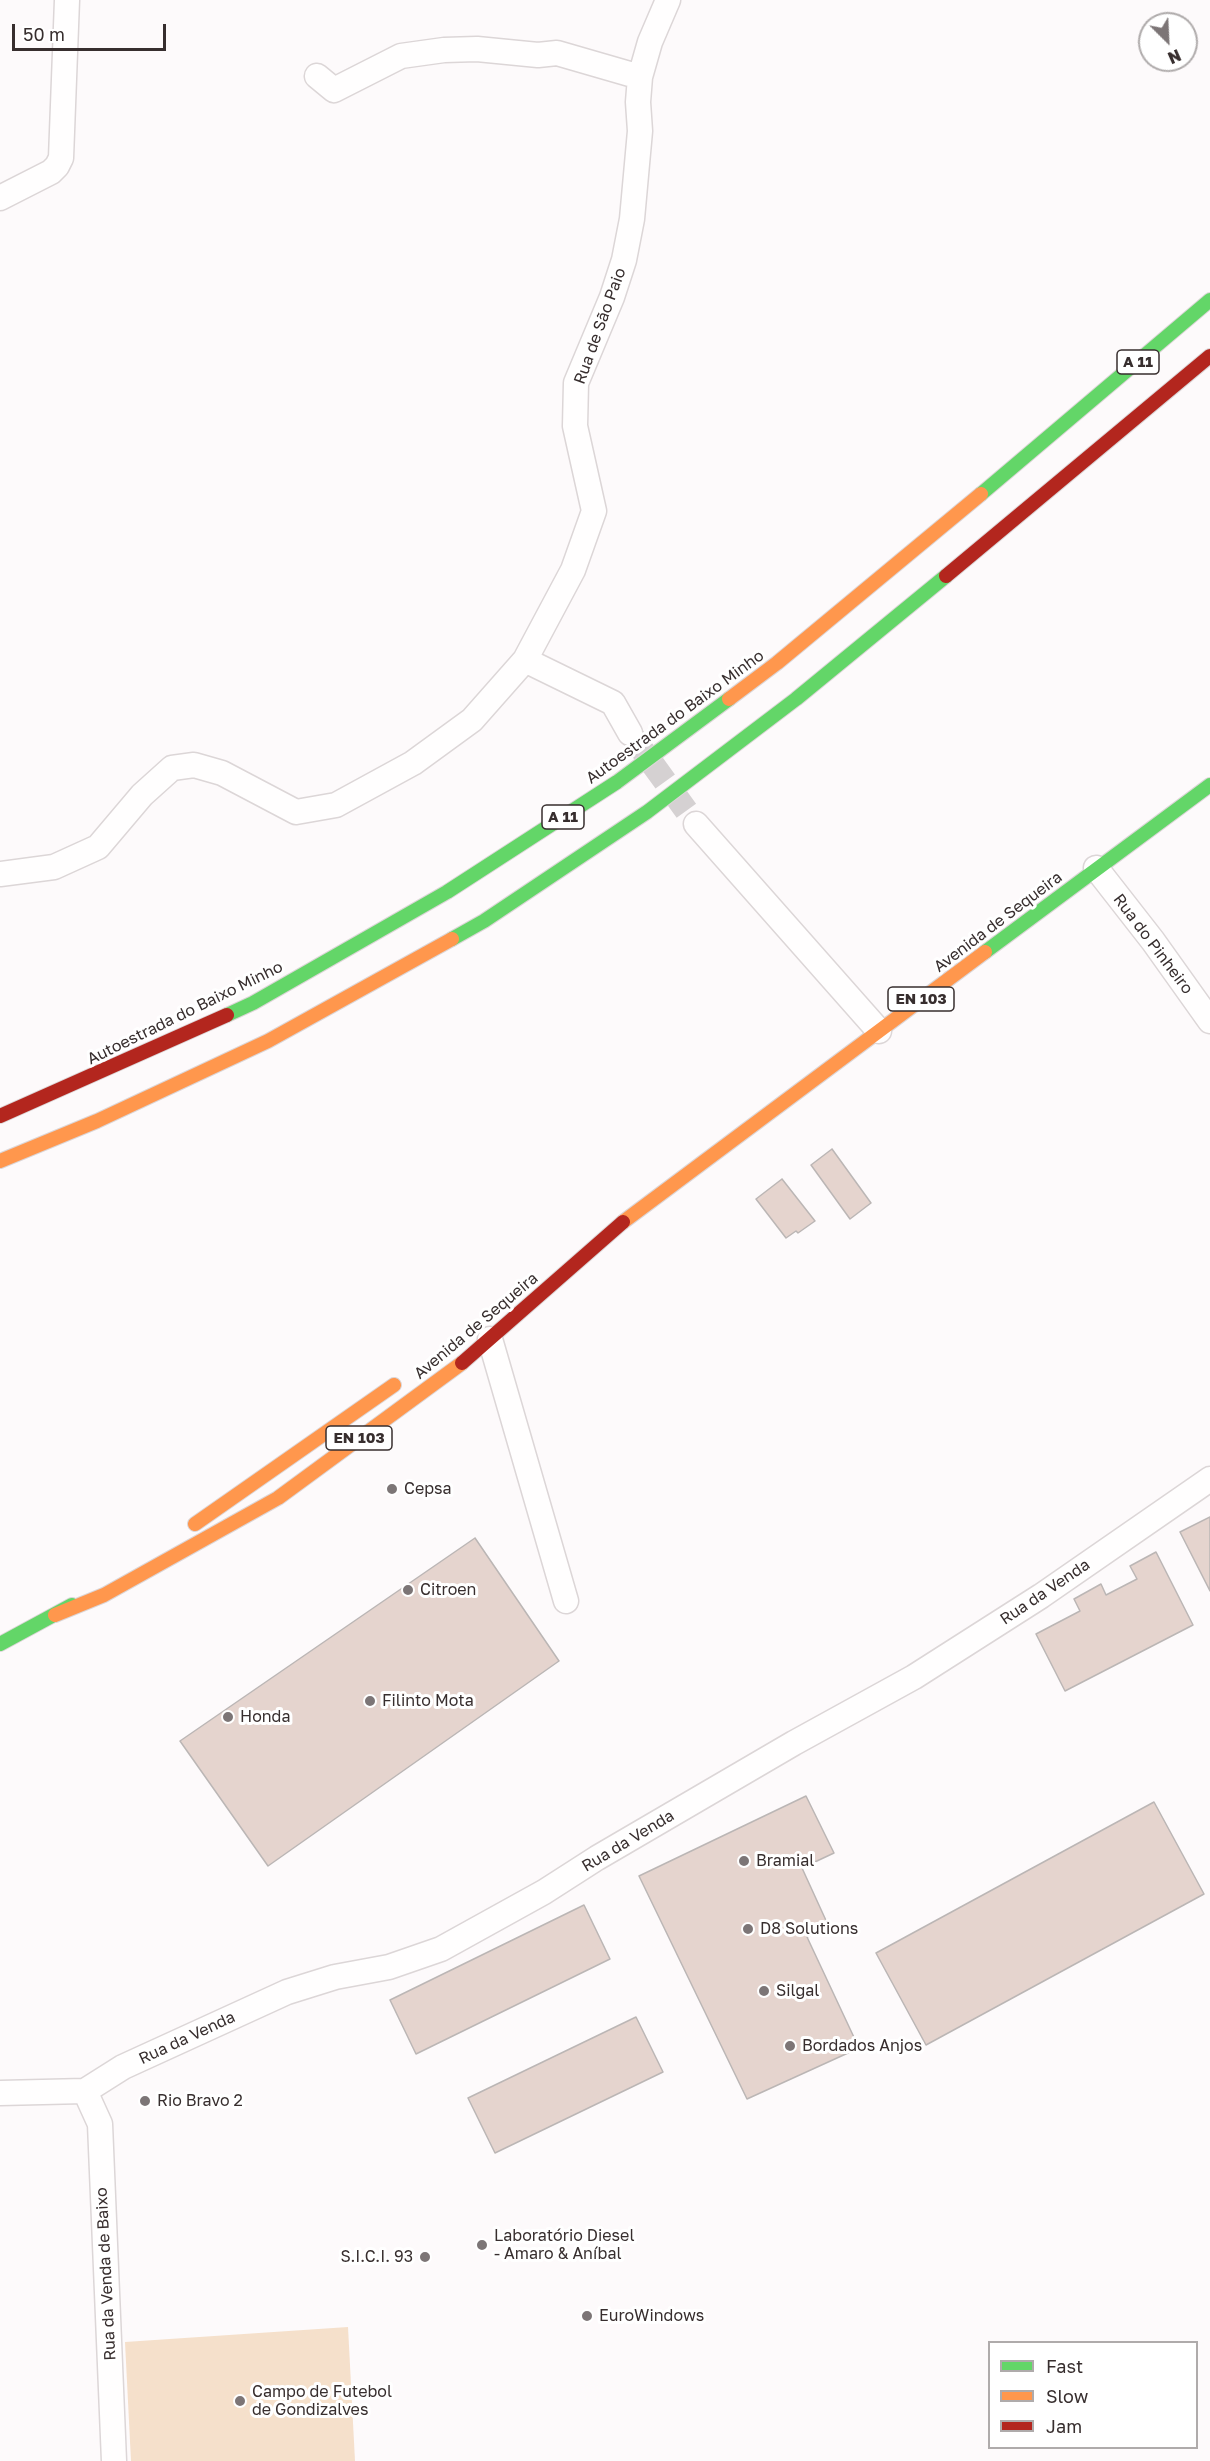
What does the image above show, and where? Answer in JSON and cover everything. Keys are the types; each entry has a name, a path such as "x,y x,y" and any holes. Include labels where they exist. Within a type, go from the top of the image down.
{"main road":[{"name":"Autoestrada do Baixo Minho","path":"0,1116 253,1003 447,892 617,782 777,663 1066,424 1210,300"},
{"name":"A 11","path":"0,1161 97,1122 268,1041 503,908 646,812 796,699 1210,356"},
{"name":"Avenida de Sequeira","path":"55,1615 104,1595 156,1568 278,1498 464,1362 632,1214 1210,785"},
{"name":"Avenida de Sequeira","path":"545,1272 573,1250 632,1214"},
{"name":"Avenida de Sequeira","path":"188,1529 407,1376"},
{"name":"Avenida de Sequeira","path":"0,1644 55,1615 160,1548"}],"street":[{"path":"0,198 51,172 61,158 67,0"},
{"name":"Rua de São Paio","path":"0,874 54,867 98,847 142,795 172,768 194,765 222,773 296,812 336,805 413,763 472,720 525,660 573,570 594,511 575,426 576,383 612,297 624,260 633,208 640,131 638,102 640,77 650,42 668,0"},
{"path":"317,76 334,90 400,56 444,50 477,49 538,55 557,53 640,77"},
{"path":"525,660 613,703 630,733"},
{"path":"696,824 879,1031"},
{"name":"Rua do Pinheiro","path":"1096,868 1153,941 1210,1021"},
{"path":"490,1339 566,1601"},
{"name":"Rua da Venda","path":"85,2091 123,2067 287,1992 334,1977 389,1967 451,1943 544,1892 597,1858 794,1743 914,1677 1041,1596 1210,1479"},
{"path":"0,2093 85,2091"},
{"name":"Rua da Venda de Baixo","path":"85,2091 100,2124 114,2461"}],"shaded area":[{"name":"Campo de Futebol de Gondizalves","path":"348,2327 355,2461 131,2461 125,2342"}],"building":[{"path":"832,1149 871,1203 850,1219 811,1165"},
{"path":"782,1179 815,1221 786,1238 756,1199"},
{"path":"1210,1517 1210,1591 1180,1532"},
{"name":"Filinto Mota","path":"475,1538 559,1661 268,1866 180,1741"},
{"path":"1156,1552 1193,1625 1065,1691 1036,1634 1080,1611 1074,1599 1101,1584 1106,1595 1137,1579 1130,1566"},
{"path":"806,1796 834,1853 802,1868 829,1927 807,1937 859,2048 747,2099 639,1876"},
{"path":"1154,1802 1204,1894 926,2045 876,1953"},
{"path":"584,1905 610,1959 416,2054 390,2000"},
{"path":"636,2017 663,2072 495,2153 468,2098"}],"tunnel":[{"path":"630,733 696,824"}],"traffic: fast":[{"path":"981,494 1210,300"},
{"path":"452,939 484,921 647,812 796,699 946,576"},
{"path":"227,1015 253,1003 447,892 617,782 729,699"},
{"path":"985,952 1210,785"},
{"path":"0,1644 72,1605"}],"traffic: slow":[{"path":"729,699 777,663 981,494"},
{"path":"0,1161 97,1121 268,1041 452,939"},
{"path":"623,1222 985,952"},
{"path":"55,1615 104,1595 278,1498 462,1363"},
{"path":"195,1524 394,1385"}],"traffic: jam":[{"path":"946,576 1210,356"},
{"path":"0,1116 227,1015"},
{"path":"462,1363 623,1222"}],"place":[{"name":"Cepsa","path":"392,1489"},
{"name":"Citroen","path":"408,1590"},
{"name":"Filinto Mota","path":"370,1701"},
{"name":"Honda","path":"228,1717"},
{"name":"Bramial","path":"744,1861"},
{"name":"D8 Solutions","path":"748,1929"},
{"name":"Silgal","path":"764,1991"},
{"name":"Bordados Anjos","path":"790,2046"},
{"name":"Rio Bravo 2","path":"145,2101"},
{"name":"Laboratório Diesel - Amaro & Aníbal","path":"482,2245"},
{"name":"S.I.C.I. 93","path":"425,2257"},
{"name":"EuroWindows","path":"587,2316"},
{"name":"Campo de Futebol de Gondizalves","path":"240,2401"}]}
